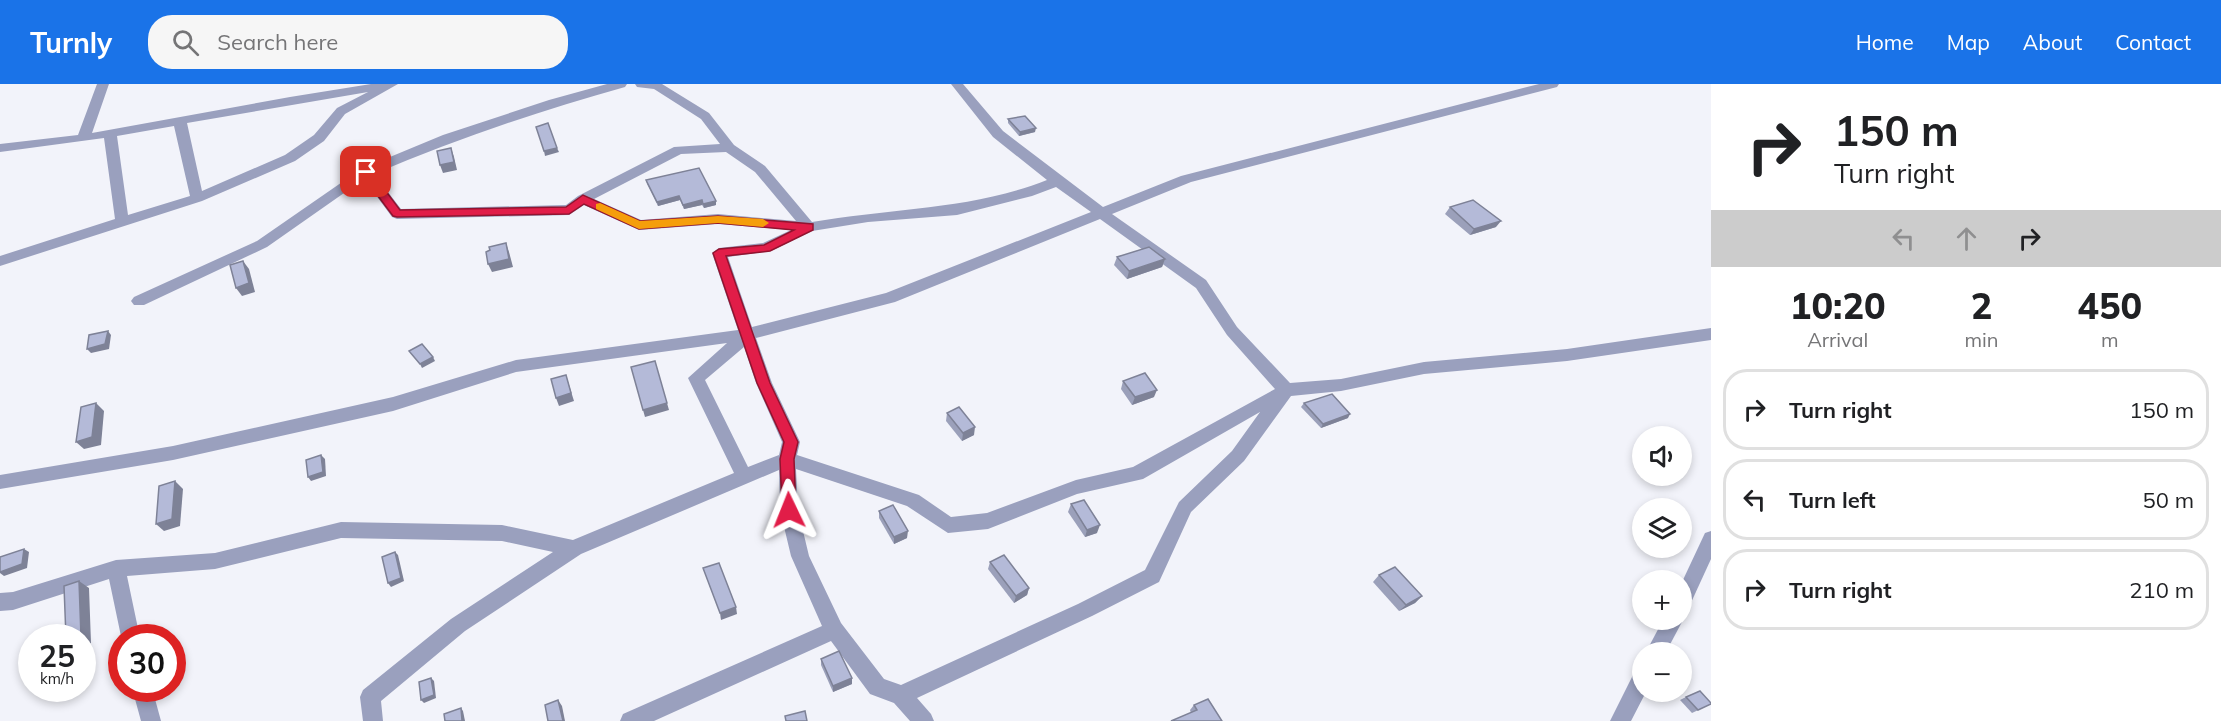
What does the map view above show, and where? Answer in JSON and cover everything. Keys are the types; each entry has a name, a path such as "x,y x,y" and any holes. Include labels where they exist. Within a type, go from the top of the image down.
{"street":[{"path":"84,136 103,84"},
{"path":"0,148 35,145 180,122 263,105 390,84"},
{"path":"0,261 197,198 290,158 319,138 340,111 390,84"},
{"path":"139,302 262,244 366,172 448,138 553,103 621,84"},
{"path":"641,84 657,86 705,116 729,148 760,169 808,227"},
{"path":"957,84 998,134 1100,213 1201,284 1232,330 1286,390"},
{"path":"0,482 196,448 393,404 516,366 748,334 890,298 1186,178 1553,84"},
{"path":"180,122 197,198"},
{"path":"110,133 122,223"},
{"path":"366,172 397,213 569,210 583,199 679,150 729,148"},
{"path":"583,199 639,225 718,219 808,227 868,217 957,210 1027,193 1057,181"},
{"path":"808,227 766,248 719,253 764,383 791,442 787,459 789,510 800,556 834,630 877,687 901,694 924,721"},
{"path":"744,476 696,378 748,334"},
{"path":"373,721 370,697 458,625 574,548 787,459 913,500 948,525 988,520 1076,488 1137,474 1286,390 1341,385 1424,368 1567,355 1711,334"},
{"path":"901,694 1085,610 1152,576 1185,507 1238,456 1286,390"},
{"path":"4,603 116,568 215,561 341,530 502,533 574,548"},
{"path":"1692,580 1711,539"},
{"path":"116,568 127,624"},
{"path":"630,721 834,630"},
{"path":"1620,721 1632,698"},
{"path":"146,702 151,721"}],"building":[{"path":"1025,116 1036,128 1020,132 1008,119"},
{"path":"548,123 557,148 544,151 536,127"},
{"path":"451,148 454,162 440,165 437,151"},
{"path":"699,168 716,201 703,204 702,200 683,205 679,196 657,202 646,180"},
{"path":"1473,200 1501,221 1474,229 1450,207"},
{"path":"506,243 509,259 488,264 486,252 490,250 489,247"},
{"path":"1149,247 1165,259 1129,271 1117,257"},
{"path":"243,261 249,283 236,288 230,265"},
{"path":"108,331 105,344 87,349 89,335"},
{"path":"422,344 433,357 420,364 409,351"},
{"path":"655,361 667,403 643,410 631,367"},
{"path":"1145,373 1157,390 1135,397 1123,381"},
{"path":"566,375 571,393 556,398 551,379"},
{"path":"1332,394 1350,414 1323,424 1304,403"},
{"path":"96,403 92,437 76,442 81,407"},
{"path":"959,407 975,427 963,433 947,413"},
{"path":"321,455 323,472 308,477 306,460"},
{"path":"175,481 172,519 156,524 159,486"},
{"path":"1084,500 1100,525 1087,530 1071,504"},
{"path":"893,505 908,531 894,537 879,511"},
{"path":"24,549 22,564 0,572 0,557"},
{"path":"395,552 401,578 388,583 382,557"},
{"path":"1004,555 1029,588 1016,596 990,562"},
{"path":"719,563 736,607 720,613 703,568"},
{"path":"1395,567 1422,596 1406,605 1379,575"},
{"path":"79,581 81,624 65,624 64,586"},
{"path":"839,651 852,678 833,686 821,659"},
{"path":"431,678 434,695 421,700 419,682"},
{"path":"1700,691 1711,704 1698,710 1691,702 1692,694"},
{"path":"1208,699 1222,721 1171,721 1197,710 1194,705"},
{"path":"558,700 563,721 548,721 545,705"},
{"path":"461,708 462,721 445,721 444,714"},
{"path":"805,711 807,721 786,721 785,716"}],"slow traffic":[{"path":"600,206 639,225 718,219 763,223"}],"route":[{"path":"366,172 397,213 569,210 583,199 639,225 718,219 808,227 766,248 719,253 764,383 791,442 787,459 789,510"}]}
